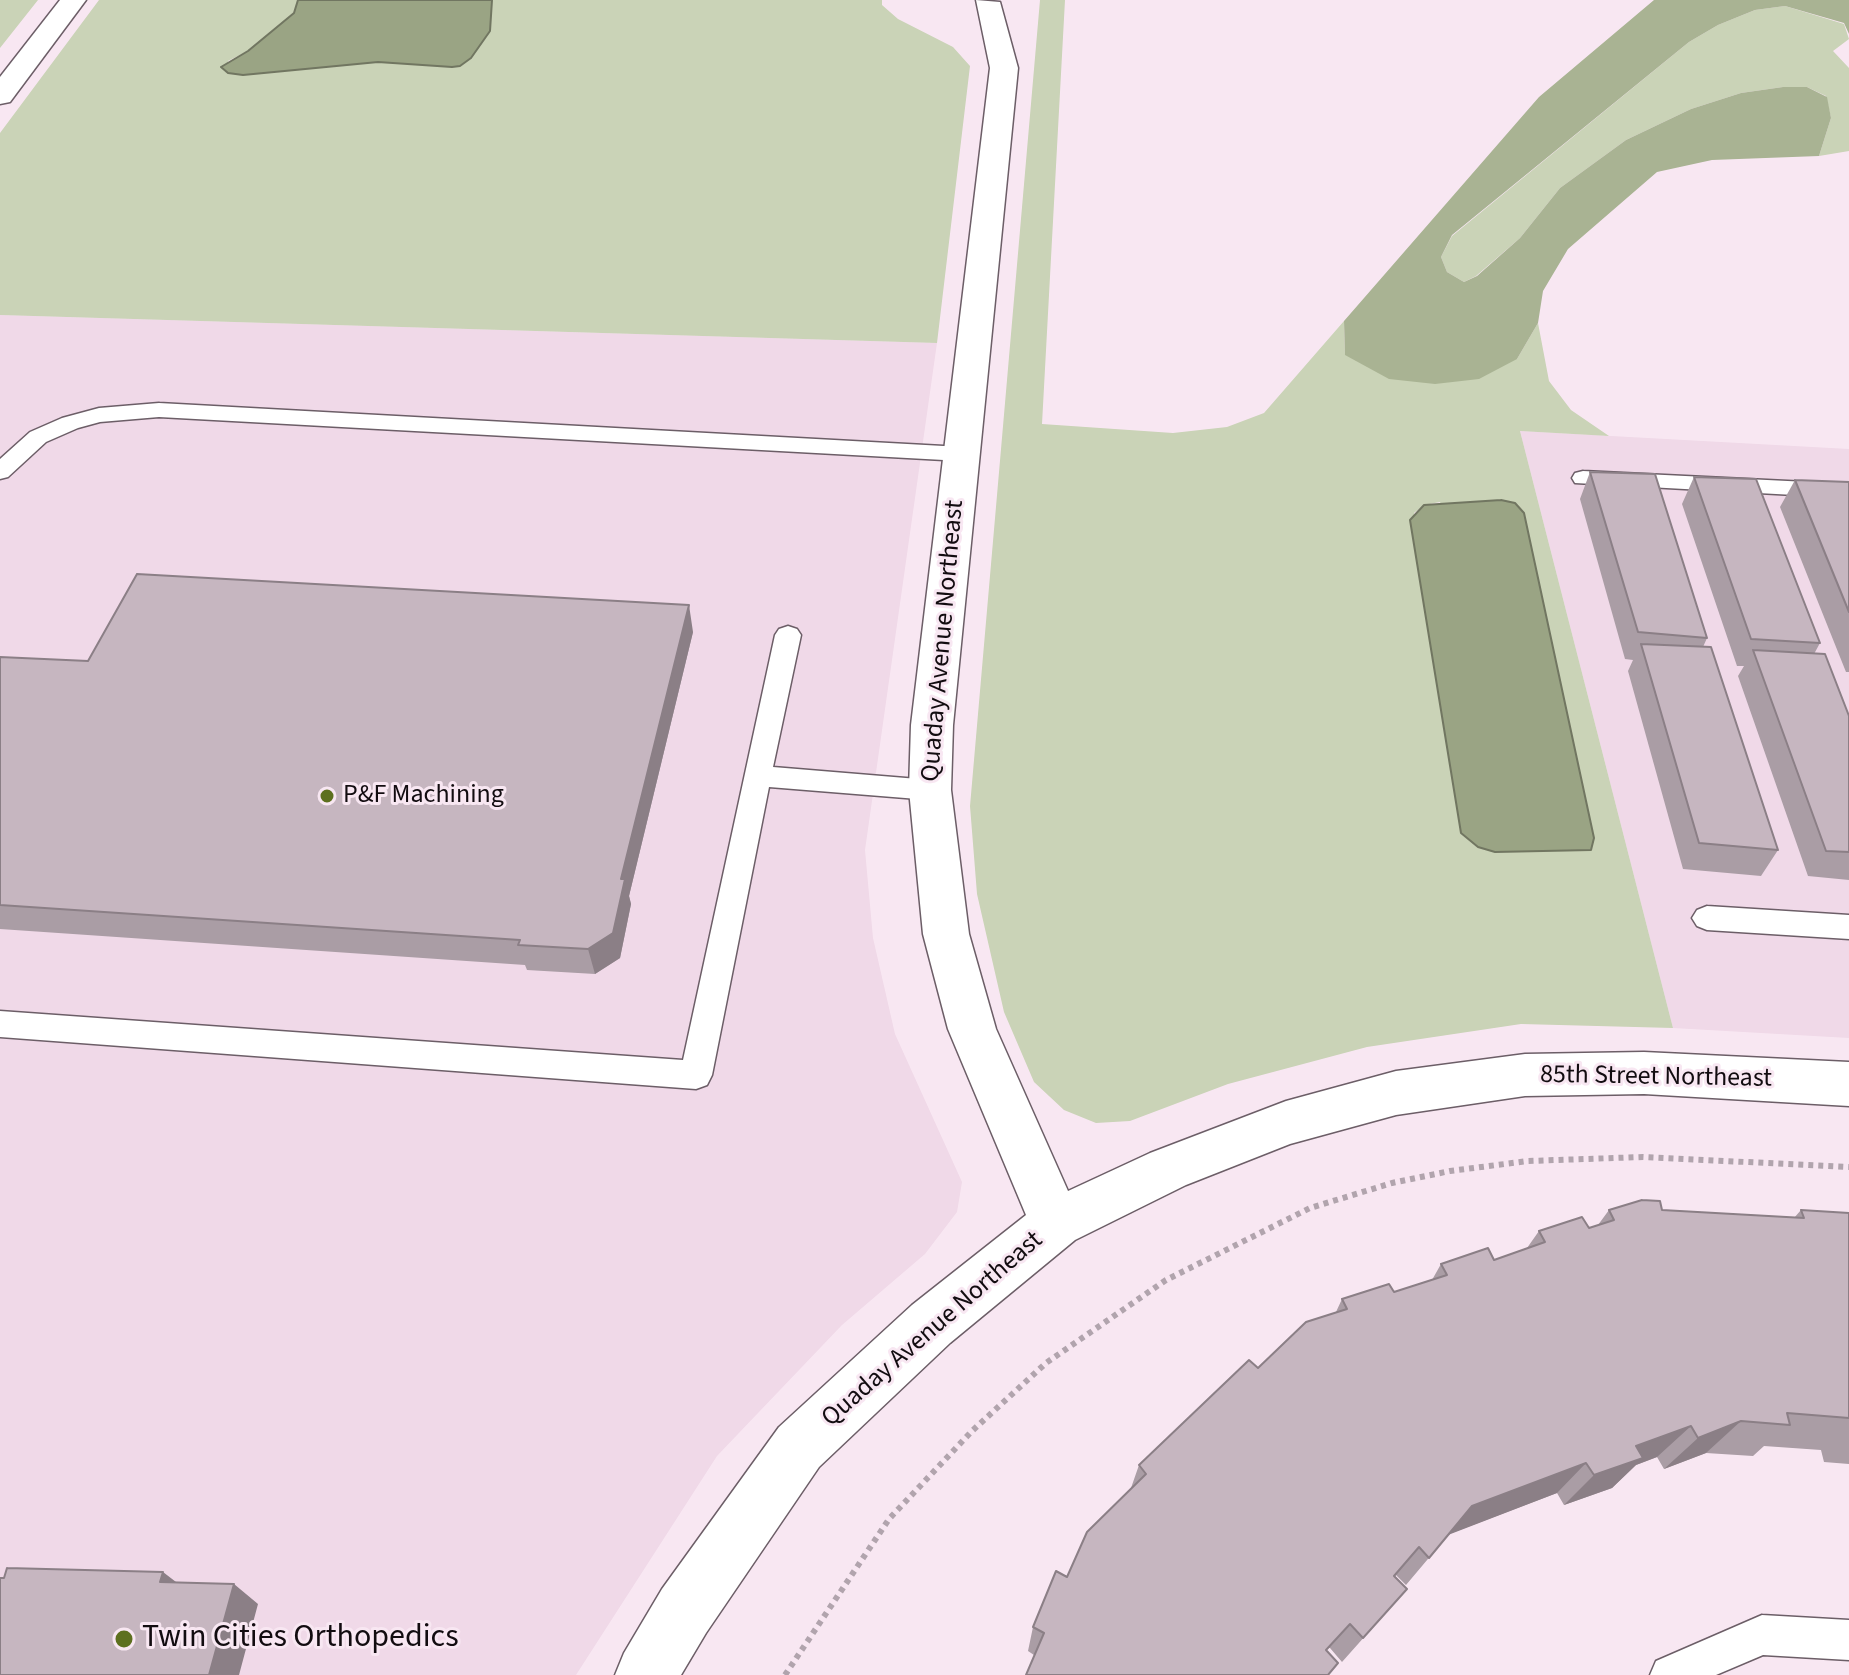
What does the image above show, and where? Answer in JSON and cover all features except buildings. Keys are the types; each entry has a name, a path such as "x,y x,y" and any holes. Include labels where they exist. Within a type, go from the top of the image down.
{"main road":[{"path":"0,96 73,0"},
{"name":"Quaday Avenue Northeast","path":"646,1675 684,1611 799,1447 931,1324 1056,1223 972,1029 946,934 930,790 932,725 1004,68 987,2"},
{"name":"85th Street Northeast","path":"1056,1223 1168,1169 1286,1123 1396,1093 1525,1075 1629,1073 1849,1084"}],"lane":[{"path":"0,472 38,437 70,423 99,415 159,410 962,454"},
{"path":"1583,478 1849,491"},
{"path":"0,1024 696,1075 788,635"},
{"path":"758,776 930,790"},
{"path":"1707,918 1849,927"},
{"path":"1670,1675 1762,1635 1849,1640"}],"path":[{"path":"785,1675 889,1519 972,1431 1046,1363 1166,1280 1310,1208 1392,1183 1450,1171 1528,1161 1643,1157 1849,1167"}],"shaded area":[{"path":"0,0 38,0 0,48"},
{"path":"99,0 298,0 295,13 248,51 228,61 228,73 243,75 378,62 452,67 490,31 492,0 882,0 882,5 898,19 953,47 970,66 937,343 0,315 0,133"},
{"path":"298,0 492,0 490,31 471,58 460,66 378,62 243,75 228,73 221,67 248,51 294,13"},
{"path":"1040,0 1065,0 1042,424 1173,433 1227,427 1264,413 1344,321 1345,355 1517,359 1538,323 1549,381 1571,410 1609,436 1520,431 1673,1028 1521,1024 1367,1047 1228,1084 1130,1121 1096,1123 1064,1110 1034,1082 1004,1012 977,894 970,806","holes":["1440,502 1591,850 1495,852 1478,847 1414,513 1424,505"]},
{"path":"1654,0 1849,0 1849,34 1844,23 1785,6 1755,10 1718,25 1689,42 1452,235 1441,257 1447,272 1464,282 1477,276 1520,238 1560,188 1626,140 1691,109 1741,93 1807,87 1827,97 1831,118 1819,156 1712,160 1657,172 1568,249 1543,291 1538,323 1517,359 1479,379 1435,384 1389,379 1345,355 1344,321 1539,97"},
{"path":"1785,6 1844,24 1849,39 1833,51 1849,68 1849,151 1819,156 1831,118 1826,96 1807,87 1741,93 1691,109 1626,140 1560,188 1520,238 1476,276 1464,282 1447,272 1441,257 1452,236 1689,42 1718,25 1755,10"},
{"path":"0,315 937,343 865,850 873,938 895,1034 962,1182 957,1212 925,1254 842,1325 717,1456 576,1675 0,1675"},
{"path":"1520,431 1849,449 1849,1038 1673,1028"},
{"path":"1501,500 1515,503 1524,513 1594,838 1591,850 1495,852 1478,847 1461,833 1410,520 1424,505"}],"place":[{"name":"P&F Machining","path":"327,796"},
{"name":"Twin Cities Orthopedics","path":"124,1639"}]}
